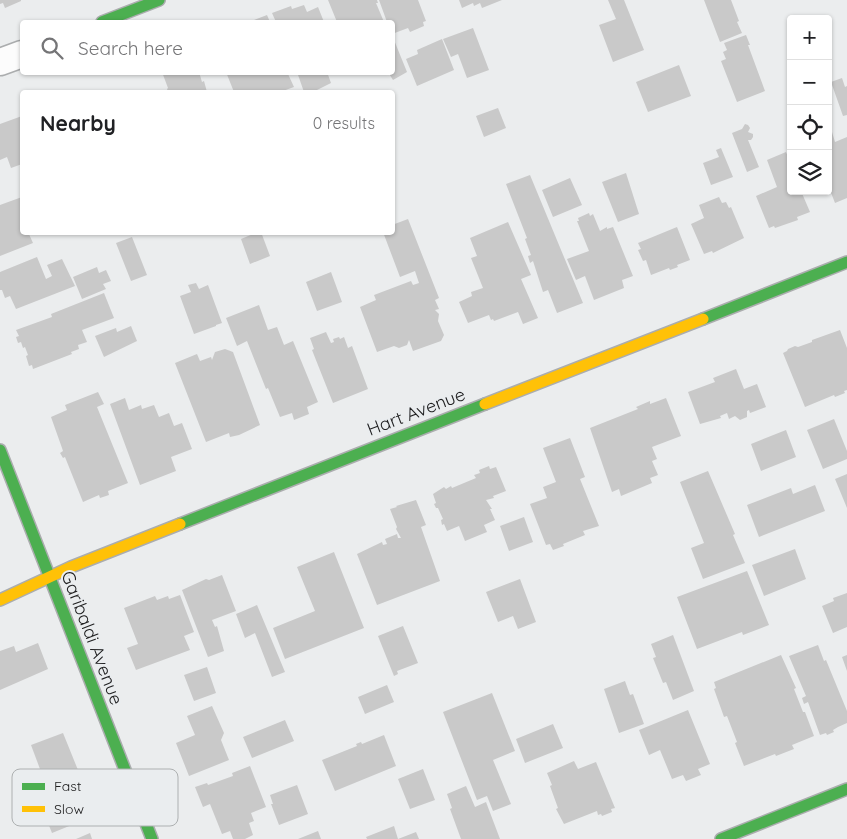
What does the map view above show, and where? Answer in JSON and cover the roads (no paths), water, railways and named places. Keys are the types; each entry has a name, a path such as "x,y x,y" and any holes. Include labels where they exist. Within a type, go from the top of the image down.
{"street":[{"path":"107,20 159,0"},
{"path":"0,62 20,55"},
{"name":"Hart Avenue","path":"0,600 50,577 847,262"},
{"name":"Garibaldi Avenue","path":"0,450 125,769"},
{"path":"721,839 847,789"},
{"name":"Garibaldi Avenue","path":"147,826 152,839"}]}
